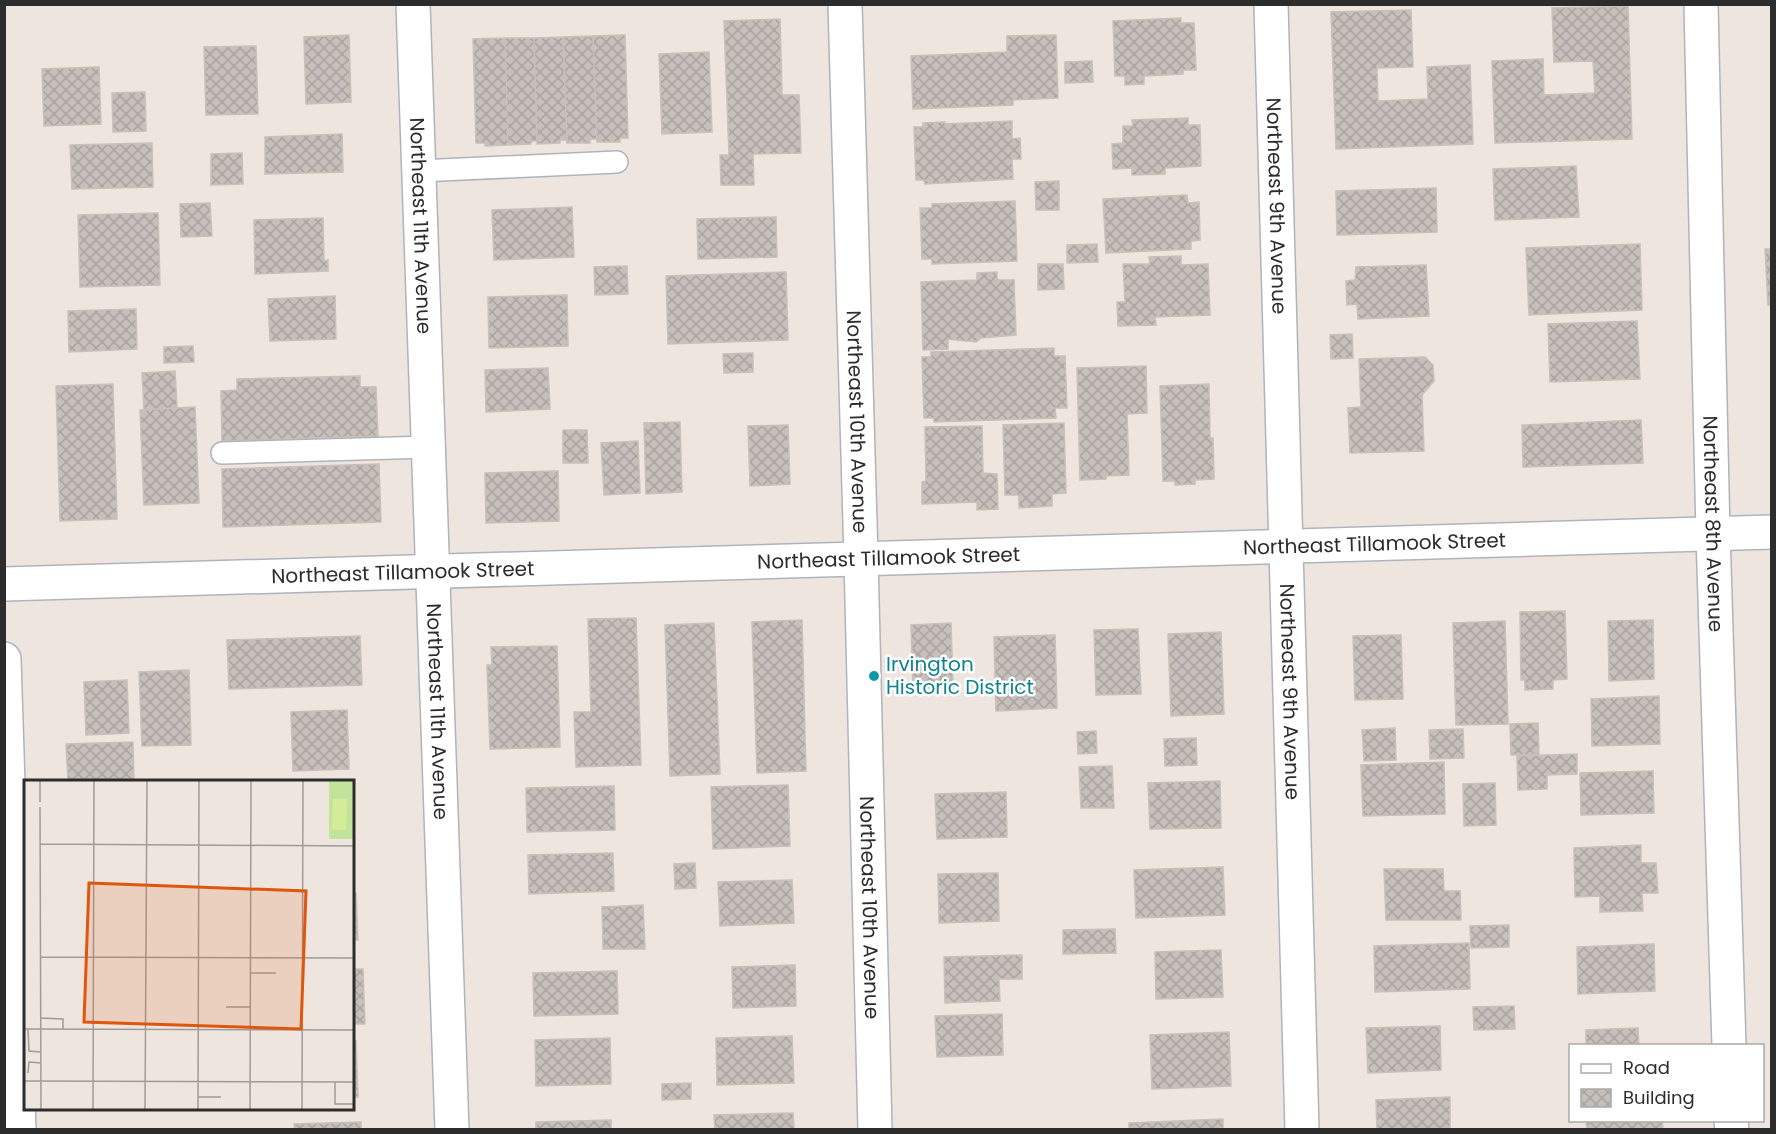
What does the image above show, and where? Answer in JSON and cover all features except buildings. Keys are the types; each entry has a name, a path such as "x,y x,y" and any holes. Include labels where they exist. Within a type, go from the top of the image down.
{"street":[{"name":"Northeast 11th Avenue","path":"414,4 452,1130"},
{"name":"Northeast 10th Avenue","path":"845,4 875,1130"},
{"name":"Northeast 9th Avenue","path":"1271,4 1302,1130"},
{"name":"Northeast 8th Avenue","path":"1701,4 1713,534 1729,1044"},
{"name":"Northeast Tillamook Street","path":"4,584 1772,532"},
{"path":"4,659 19,1130"}],"lane":[{"path":"419,171 617,162"},
{"path":"222,453 429,447"}],"place":[{"name":"Irvington Historic District","path":"874,676"}]}
